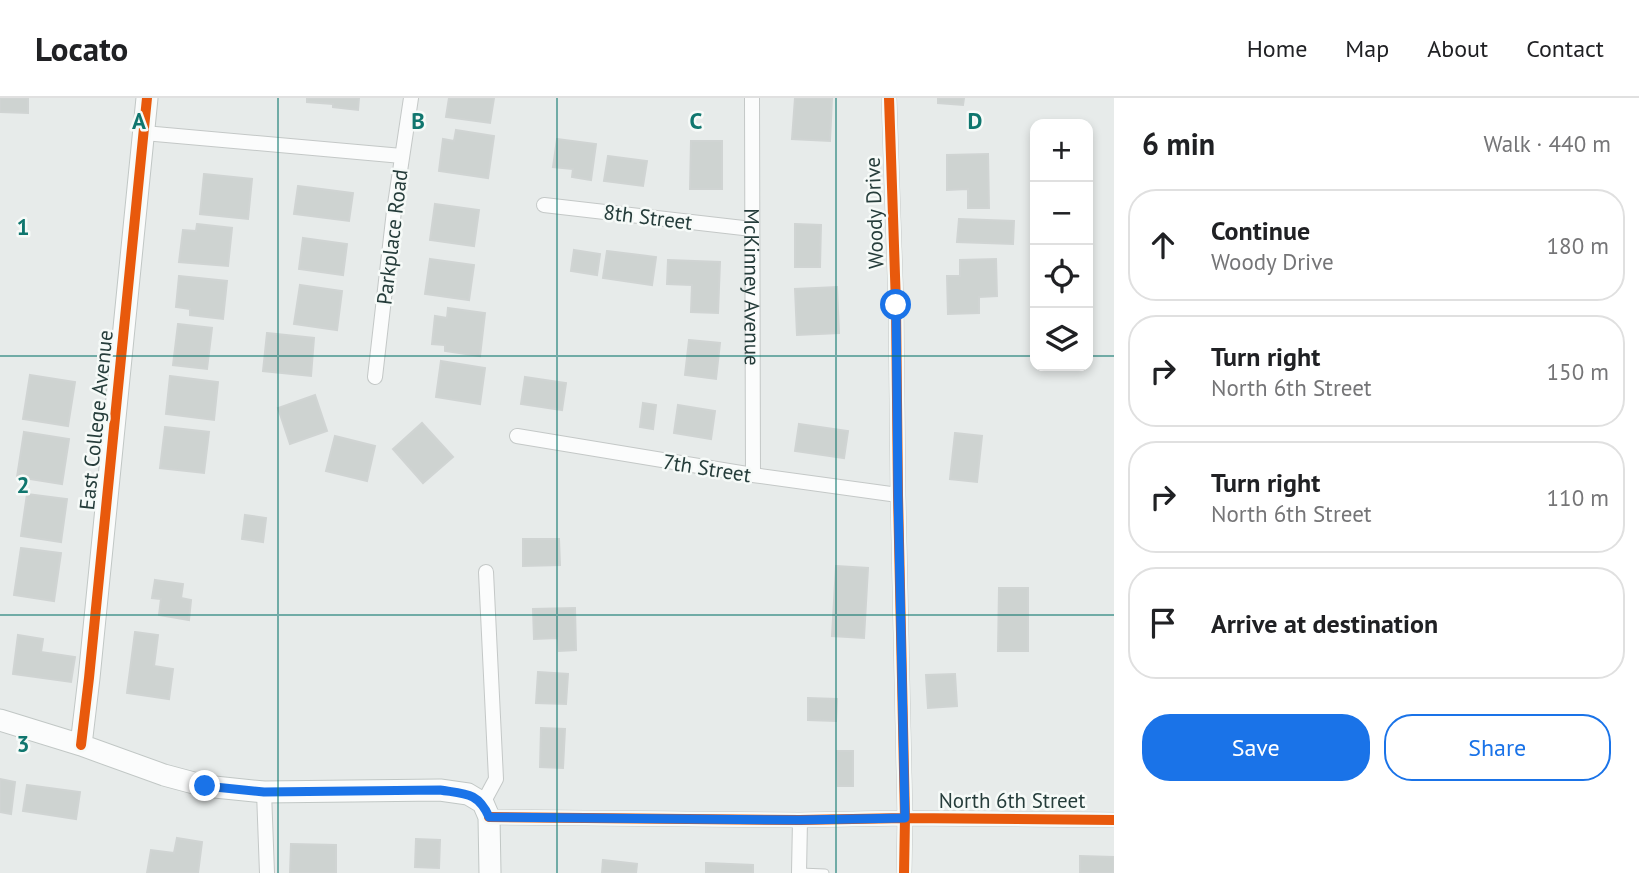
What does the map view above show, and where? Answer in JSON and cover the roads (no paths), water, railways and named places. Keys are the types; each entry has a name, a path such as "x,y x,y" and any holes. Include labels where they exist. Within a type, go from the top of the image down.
{"street":[{"name":"East College Avenue","path":"81,745 147,98"},
{"name":"Parkplace Road","path":"375,377 392,225 411,98"},
{"name":"McKinney Avenue","path":"752,98 753,475"},
{"name":"Woody Drive","path":"889,98 896,305 904,873"},
{"path":"144,133 402,156"},
{"name":"8th Street","path":"544,205 752,229"},
{"name":"7th Street","path":"517,436 753,475 898,495"},
{"path":"486,572 496,779 486,810 490,873"},
{"name":"North 6th Street","path":"0,720 164,775 205,786 264,792 440,790 468,794 486,810 800,820 1114,820"},
{"path":"264,792 267,873"},
{"path":"799,872 800,820"}],"lane":[{"path":"799,872 825,873"}]}
